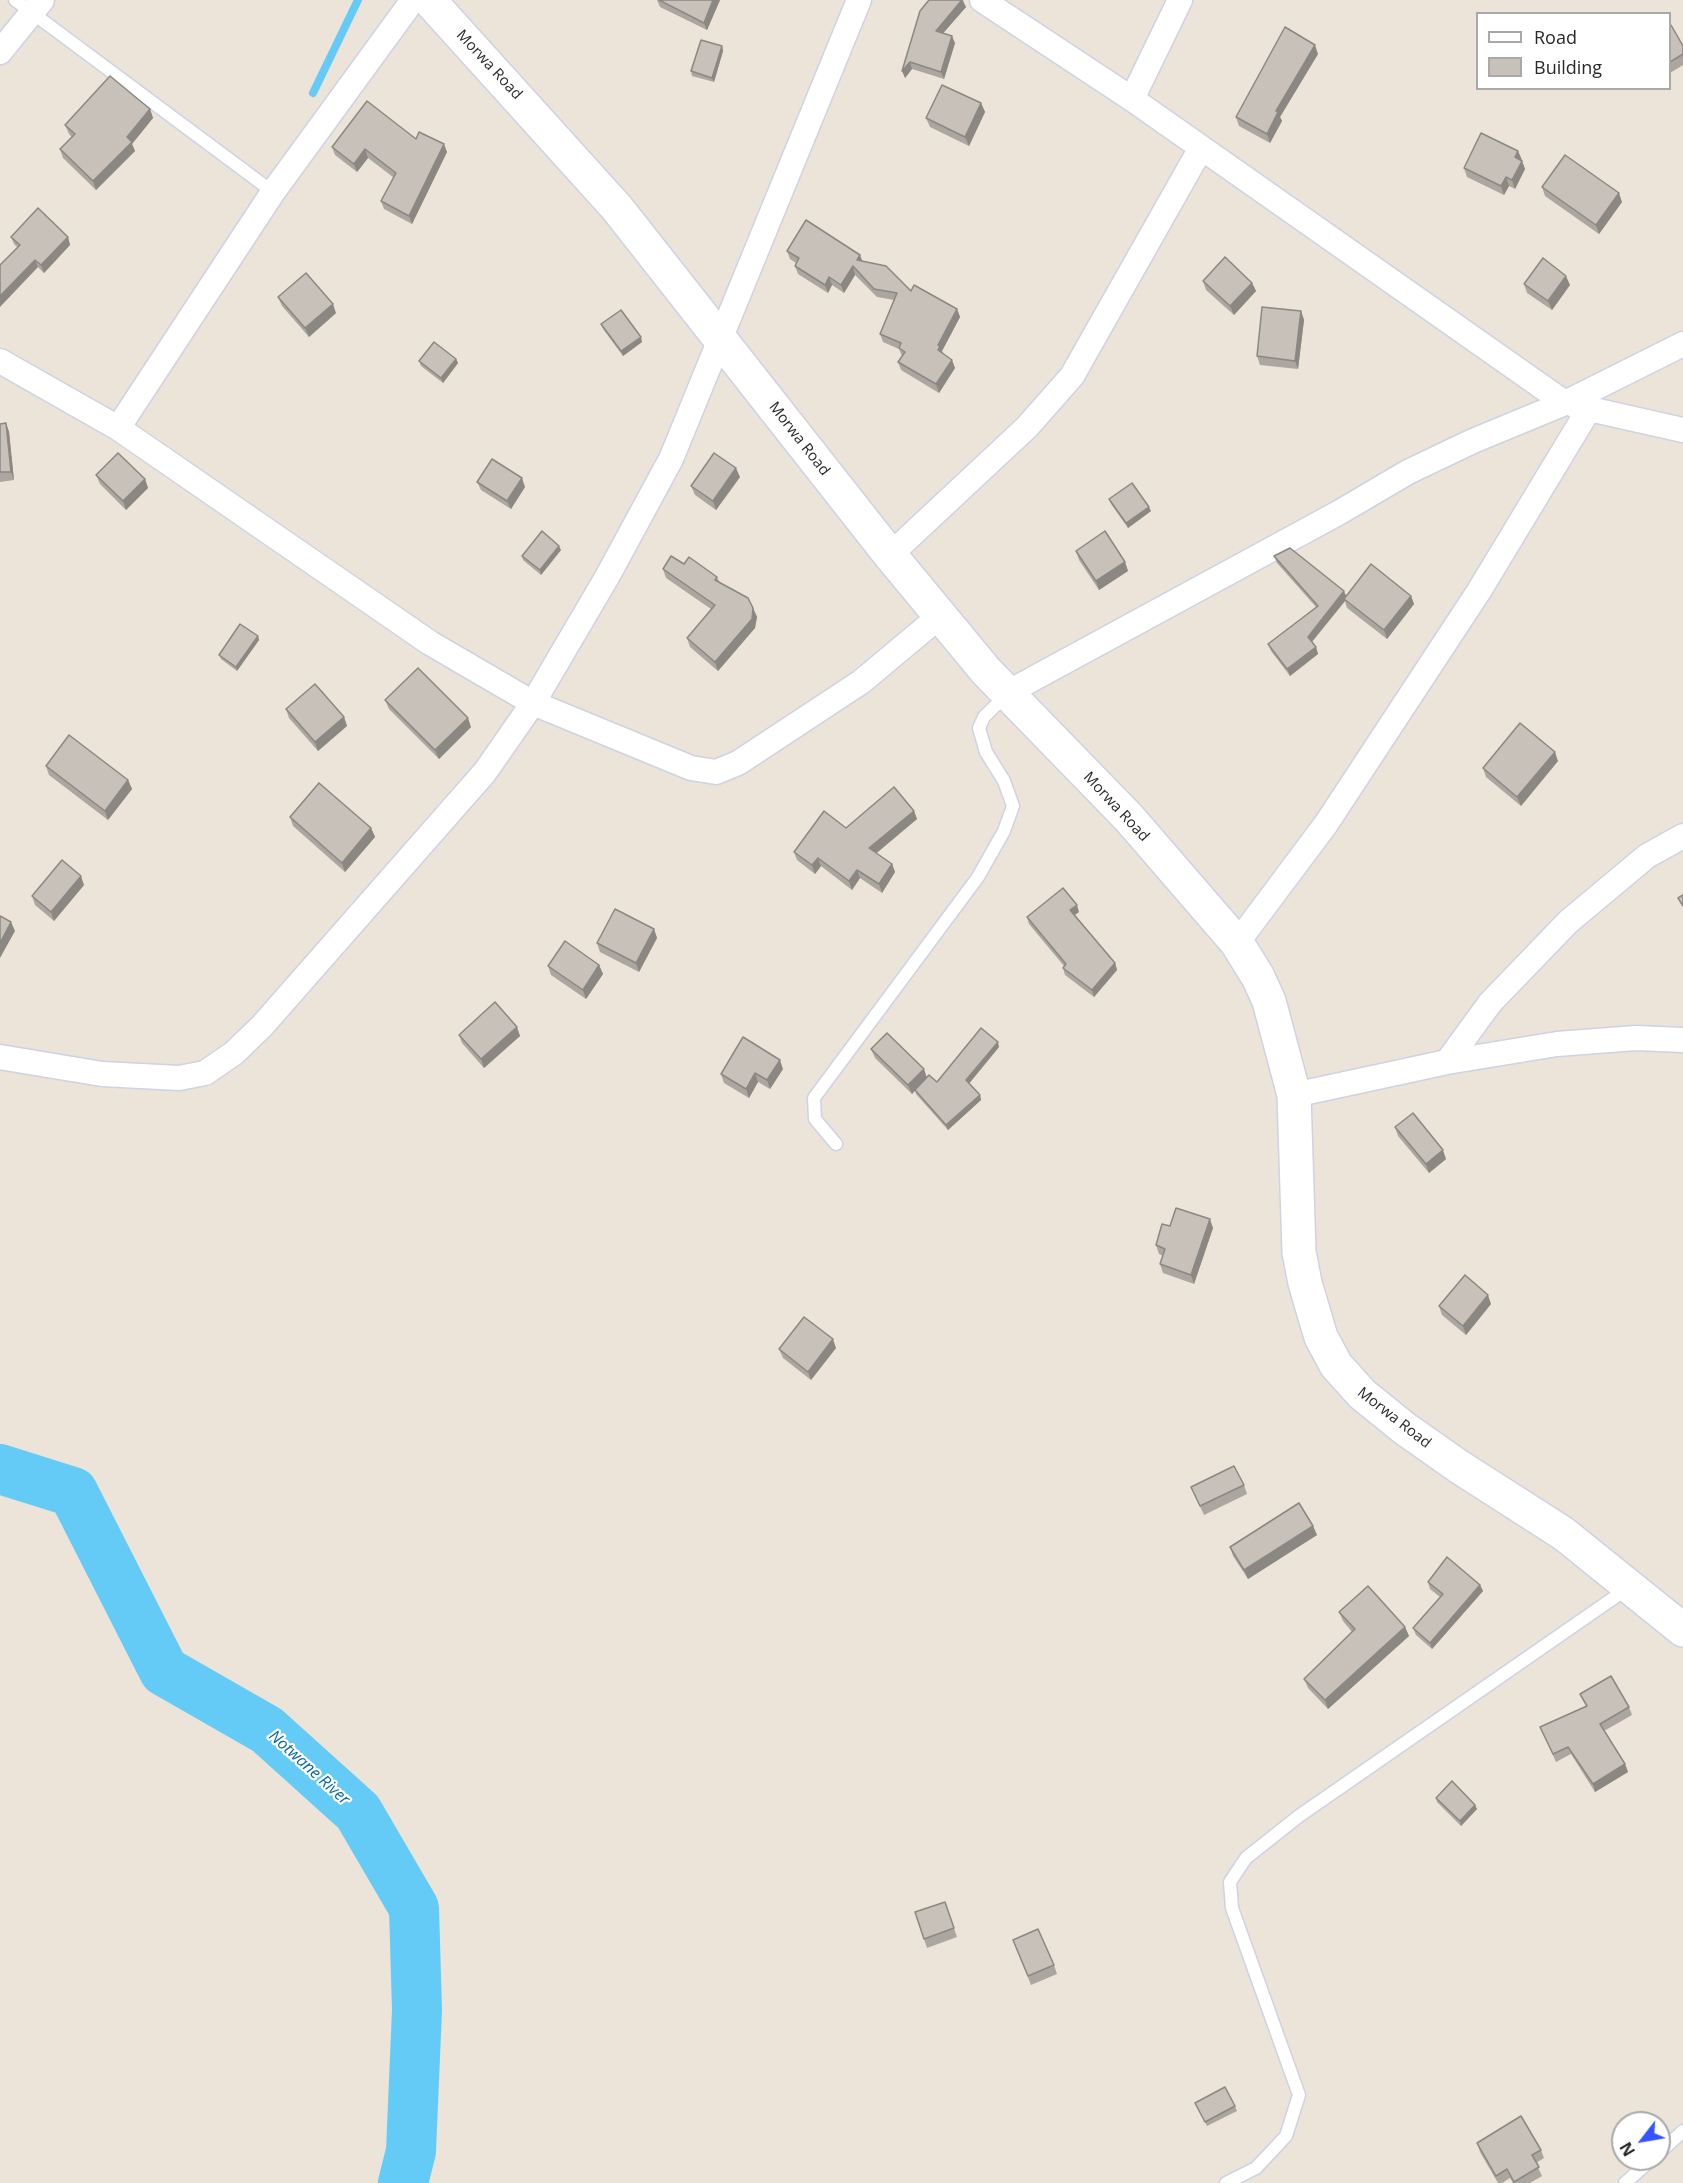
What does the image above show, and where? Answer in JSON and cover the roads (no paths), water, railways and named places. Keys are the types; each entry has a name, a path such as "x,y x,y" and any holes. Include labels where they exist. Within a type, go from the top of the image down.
{"main road":[{"name":"Morwa Road","path":"429,0 617,208 940,616 1007,693 1129,818 1237,944 1258,977 1269,1001 1294,1095 1299,1252 1305,1283 1321,1337 1336,1365 1362,1394 1404,1428 1564,1534 1632,1586 1683,1630"}],"street":[{"path":"118,428 273,192 413,0"},
{"path":"0,1057 102,1074 179,1078 205,1073 234,1053 262,1026 485,772 533,703 607,577 671,459 859,0"},
{"path":"982,0 1132,99 1565,404 1683,430"},
{"path":"1132,99 1180,0"},
{"path":"0,52 30,5"},
{"path":"890,555 1027,427 1072,376 1126,285 1202,148"},
{"path":"1007,693 1341,512 1408,472 1473,441 1565,404 1683,344"},
{"path":"0,361 118,428 430,643 533,703 691,768 716,772 738,763 861,682 940,616"},
{"path":"1237,944 1326,824 1479,591 1589,409"},
{"path":"1447,1062 1490,1003 1568,922 1647,856 1683,836"},
{"path":"1294,1095 1447,1062 1557,1044 1636,1038 1683,1040"}],"lane":[{"path":"30,5 273,192"},
{"path":"836,1144 814,1119 814,1098 978,877 1004,831 1013,806 1004,781 986,752 979,728 984,717 1007,693"},
{"path":"1226,2183 1257,2168 1286,2136 1299,2095 1232,1908 1230,1882 1246,1858 1299,1816 1632,1586"},
{"path":"1671,2142 1683,2131"},
{"path":"1625,2183 1638,2171"}],"waterway":[{"path":"313,93 358,0"},
{"name":"Notwane River","path":"0,1469 73,1492 164,1671 267,1730 358,1812 414,1908 417,2010 411,2151 403,2183"}]}
